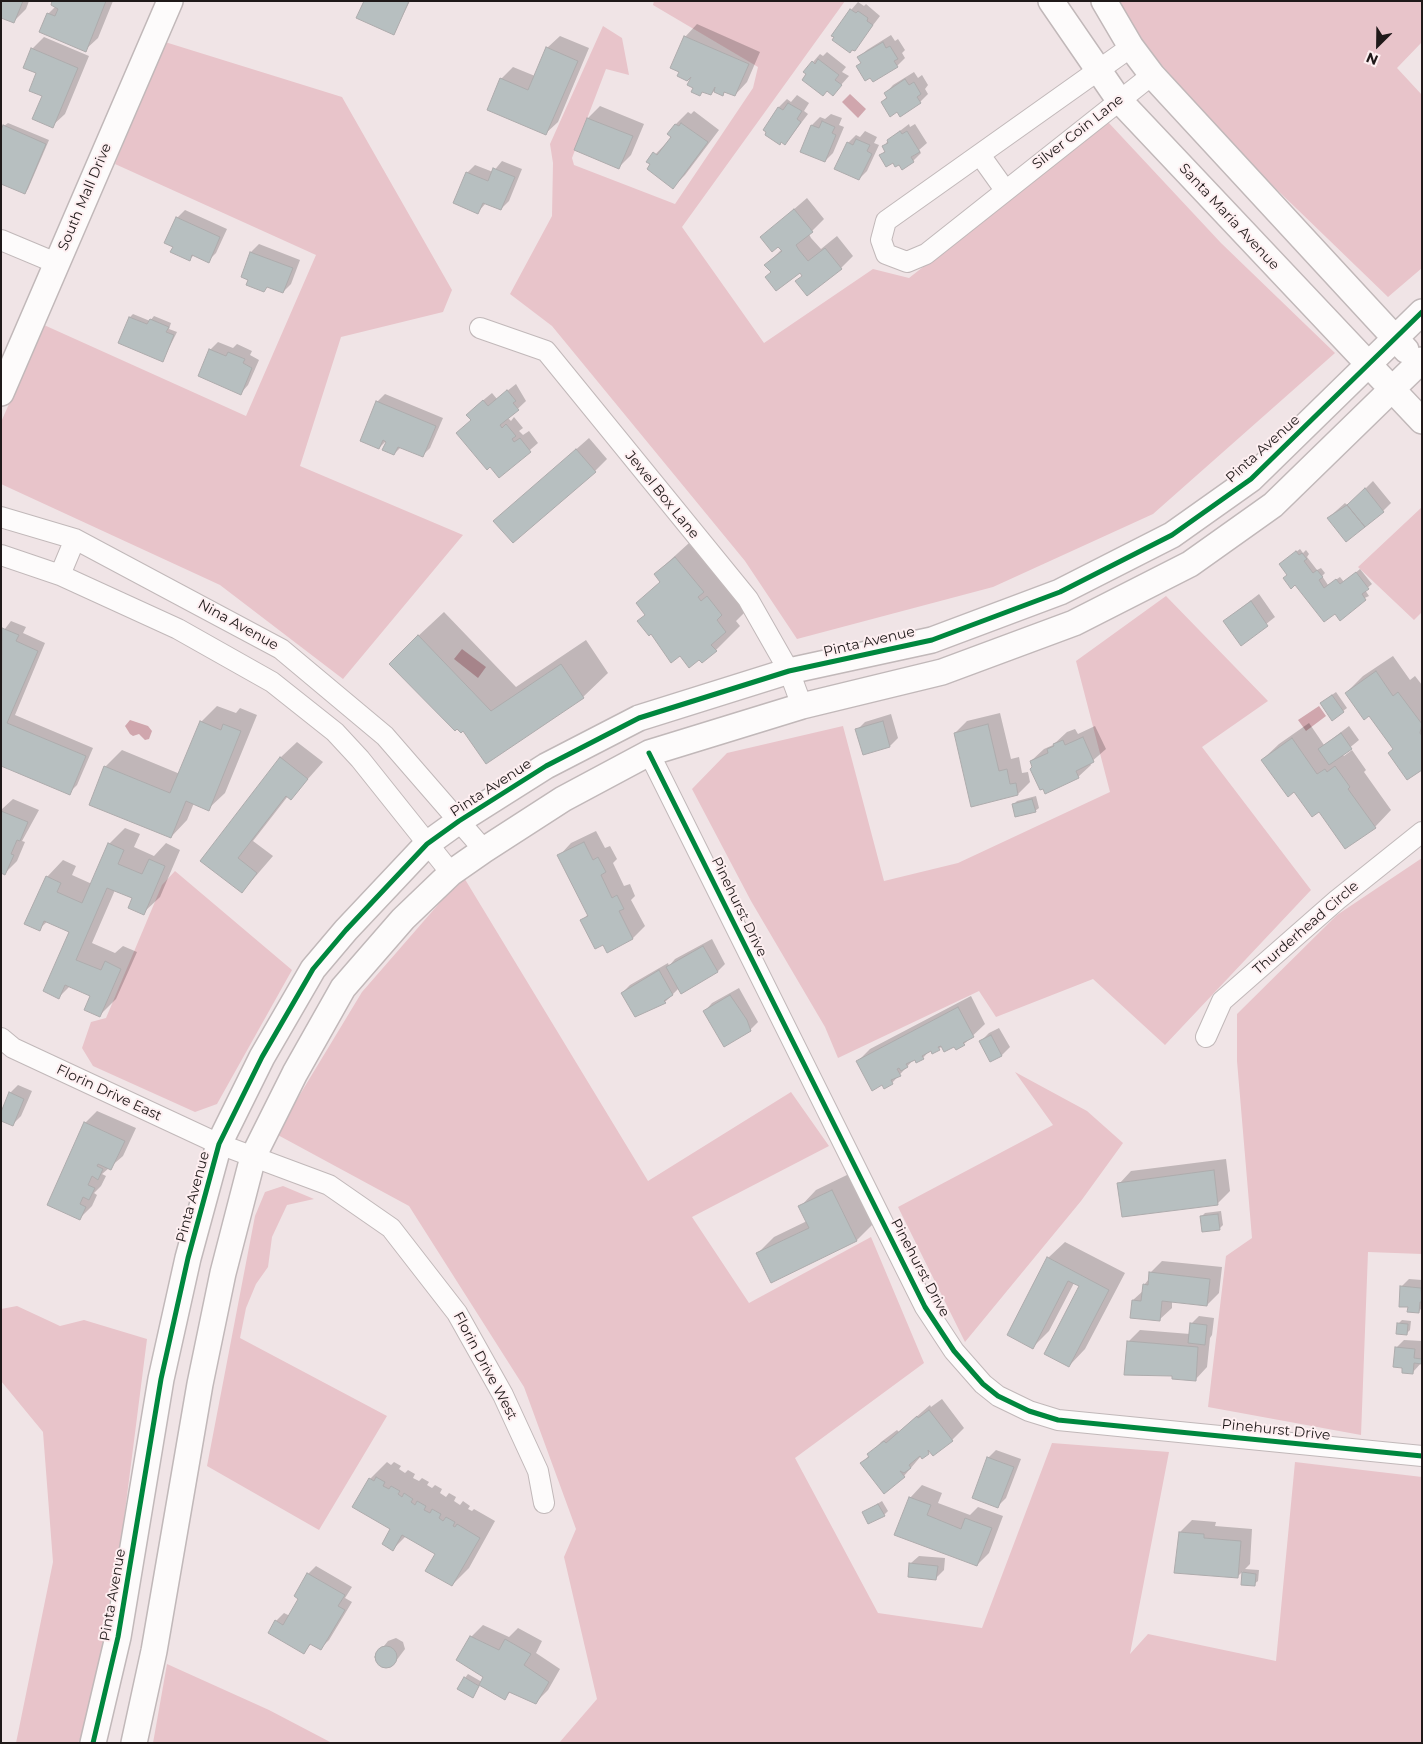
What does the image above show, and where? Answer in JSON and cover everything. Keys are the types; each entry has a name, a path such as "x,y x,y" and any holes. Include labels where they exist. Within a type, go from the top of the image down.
{"street":[{"name":"South Mall Drive","path":"1,393 170,1"},
{"name":"Santa Maria Avenue","path":"1051,1 1097,71 1119,100 1368,366 1422,420"},
{"path":"134,1743 154,1651 204,1365 223,1273 254,1157 295,1073 343,988 403,919 450,873 484,850 563,799 649,753 802,706 942,672 1074,623 1190,564 1273,505 1421,363 1395,339 1152,75 1131,47 1104,1"},
{"name":"Silver Coin Lane","path":"1131,47 886,220 881,240 886,254 907,262 926,254 1152,75"},
{"path":"980,155 1005,190"},
{"path":"1,240 56,263"},
{"name":"Pinta Avenue","path":"94,1743 118,1637 161,1379 188,1258 219,1144 262,1057 313,969 346,930 427,844 459,821 546,766 639,718 789,671 932,640 1060,592 1172,535 1251,479 1422,312"},
{"name":"Jewel Box Lane","path":"480,328 546,352 748,599 789,671 802,706"},
{"name":"Nina Avenue","path":"1,517 75,539 281,649 384,736 484,850"},
{"path":"60,575 75,539"},
{"path":"1,555 60,575 178,629 272,682 335,732 360,759 450,873"},
{"path":"1060,592 1074,623"},
{"path":"360,759 384,736"},
{"name":"Pinehurst Drive","path":"649,753 925,1307 954,1351 983,1384 998,1396 1029,1411 1058,1420 1422,1456"},
{"name":"Thurderhead Circle","path":"1206,1038 1222,1001 1337,900 1422,832"},
{"name":"Florin Drive East","path":"1,1038 13,1048 219,1144"},
{"name":"Florin Drive West","path":"219,1144 329,1186 391,1228 462,1321 503,1395 538,1471 544,1504"}],"shaded area":[{"path":"654,1 845,1 682,227 764,343 873,269 909,278 1108,122 1221,243 1335,353 1153,514 993,587 797,639 745,561 552,326 510,294 552,216 553,163 550,144 603,26 622,38 629,75 606,69 572,158 574,165 675,204 753,88 758,67 653,5"},
{"path":"1113,1 1422,1 1422,42 1397,68 1422,95 1422,268 1388,297 1237,151 1118,15"},
{"path":"165,42 342,97 452,290 443,312 341,337 300,466 463,535 343,679 220,585 1,484 1,422 44,325 246,416 316,255 115,164"},
{"path":"850,94 866,109 858,118 842,102"},
{"path":"1422,507 1422,612 1414,620 1358,567"},
{"path":"1166,596 1268,701 1202,747 1311,890 1165,1045 1093,979 996,1017 979,991 838,1058 825,1027 751,901 692,789 727,753 843,726 884,881 958,863 1110,792 1076,661"},
{"path":"462,649 486,667 478,678 454,659"},
{"path":"1319,706 1326,716 1306,731 1298,720"},
{"path":"130,720 148,726 152,731 149,739 145,740 139,734 133,736 130,734 125,726"},
{"path":"1422,858 1422,1254 1368,1252 1361,1435 1208,1407 1226,1256 1252,1238 1237,1061 1237,1014 1337,915"},
{"path":"175,871 292,970 217,1104 195,1112 93,1066 82,1048 91,1022 106,1018 162,885"},
{"path":"463,876 648,1181 791,1092 829,1146 692,1217 749,1303 871,1237 924,1363 795,1458 878,1613 982,1628 1052,1443 1169,1452 1130,1654 1148,1634 1276,1661 1295,1462 1422,1477 1422,1743 559,1743 597,1699 564,1557 576,1529 524,1387 409,1206 276,1134 362,992"},
{"path":"1015,1072 1087,1111 1123,1143 1081,1201 965,1342 898,1207 1053,1125"},
{"path":"283,1186 314,1199 287,1205 272,1237 268,1267 256,1284 246,1308 240,1338 387,1416 319,1530 207,1466 255,1216 265,1192"},
{"path":"17,1306 60,1326 84,1320 147,1339 113,1605 83,1734 78,1743 16,1743 53,1562 43,1432 1,1381 1,1309"},
{"path":"167,1664 269,1710 332,1743 153,1743"}],"building":[{"path":"1,1 23,1 14,23 1,18"},
{"path":"52,1 106,1 86,52 39,32 47,13 55,16 58,9 51,5"},
{"path":"364,1 409,1 394,35 356,18"},
{"path":"850,9 856,13 858,11 868,18 867,21 873,25 855,51 852,50 850,53 832,40 834,37 831,36"},
{"path":"684,36 749,64 735,96 724,92 723,96 714,92 715,87 711,95 702,92 700,96 691,92 693,88 687,85 691,77 687,81 677,76 679,72 670,68"},
{"path":"883,42 886,48 890,46 898,59 894,61 898,67 873,82 870,78 865,81 856,66 861,63 857,57"},
{"path":"546,47 578,61 546,135 487,110 500,78 528,90"},
{"path":"31,48 78,68 53,128 32,119 42,96 29,91 36,73 23,68"},
{"path":"818,59 839,75 835,80 842,85 833,96 827,91 823,96 802,80 806,74 803,72 812,61 815,64"},
{"path":"905,79 909,85 914,82 921,94 917,97 921,103 900,117 897,112 890,117 881,102 887,98 884,93"},
{"path":"788,103 802,111 797,119 801,122 785,145 781,142 780,145 765,135 766,132 763,130 778,107 783,110"},
{"path":"587,118 633,136 619,169 574,150"},
{"path":"822,121 835,127 832,133 836,135 825,162 800,152 811,125 819,128"},
{"path":"681,123 708,142 673,189 647,169 650,164 646,162 653,152 657,155 671,137 667,134 675,124 679,126"},
{"path":"3,125 46,144 25,194 1,184 1,130"},
{"path":"900,131 902,134 907,131 920,152 911,157 914,162 902,170 899,165 895,167 893,163 886,167 879,155 885,152 882,146 888,143 887,140"},
{"path":"856,139 870,145 867,151 872,154 859,180 834,169 847,142 853,145"},
{"path":"493,168 515,177 501,210 483,203 478,214 453,203 466,172 488,181"},
{"path":"794,209 813,232 796,245 799,250 808,261 825,248 842,269 807,296 795,281 802,276 800,273 776,291 765,277 771,272 764,265 782,251 778,247 772,252 760,237"},
{"path":"176,217 220,237 209,263 192,255 190,261 170,252 173,247 164,243"},
{"path":"250,252 293,268 283,293 267,287 264,292 246,285 248,280 241,277"},
{"path":"129,317 147,324 150,319 169,327 166,332 174,335 163,362 118,343"},
{"path":"209,349 226,356 228,352 245,359 243,363 252,368 241,395 198,376"},
{"path":"507,390 516,401 513,403 519,410 500,425 502,428 506,424 516,436 512,439 514,442 520,438 531,452 499,478 490,467 487,470 456,433 471,420 466,415 483,400 488,406"},
{"path":"376,401 436,426 423,457 398,447 394,455 382,450 386,442 383,440 379,449 360,441"},
{"path":"576,449 596,472 513,543 493,521"},
{"path":"1365,488 1384,512 1365,527 1347,505"},
{"path":"1347,505 1365,527 1346,542 1327,518"},
{"path":"1296,551 1299,555 1302,553 1307,559 1304,561 1313,573 1317,570 1323,577 1319,580 1324,588 1336,579 1340,584 1356,572 1369,589 1362,594 1366,600 1340,621 1335,614 1324,622 1295,585 1291,589 1283,578 1287,575 1279,564"},
{"path":"675,557 704,592 698,597 701,601 707,596 722,615 717,620 726,632 711,645 717,651 702,663 699,660 689,668 680,656 671,663 651,634 649,636 637,621 645,615 636,603 660,582 654,574"},
{"path":"1251,601 1268,626 1241,646 1223,621"},
{"path":"2,628 19,635 16,641 38,651 7,723 86,756 70,795 1,766"},
{"path":"418,635 491,711 561,664 584,698 486,764 463,731 461,733 457,729 455,731 389,664"},
{"path":"1376,671 1393,696 1398,692 1422,724 1420,733 1422,736 1422,770 1407,780 1388,753 1393,749 1369,716 1364,720 1345,693"},
{"path":"1332,695 1344,712 1332,721 1320,703"},
{"path":"200,721 221,730 223,724 241,731 209,811 186,801 171,838 89,805 104,766 170,793"},
{"path":"883,721 890,747 863,755 855,729"},
{"path":"988,724 999,771 1007,769 1010,784 1016,783 1018,795 971,807 954,733"},
{"path":"1341,733 1352,749 1329,765 1318,749"},
{"path":"1083,737 1094,762 1076,771 1079,778 1045,794 1043,789 1040,790 1030,769 1032,767 1030,761 1048,753 1047,749 1054,746 1053,744 1063,740 1065,745"},
{"path":"1292,738 1317,774 1325,769 1327,772 1335,766 1350,787 1348,789 1376,828 1345,849 1319,812 1312,817 1294,792 1288,797 1261,760"},
{"path":"280,757 308,779 291,800 286,796 238,858 257,873 242,893 200,861"},
{"path":"1032,799 1036,812 1015,817 1012,804"},
{"path":"1,811 28,822 20,841 17,840 11,854 14,855 5,875 1,873"},
{"path":"584,842 593,860 598,857 606,872 601,875 612,898 617,895 624,909 619,911 633,939 607,953 603,945 595,949 580,920 588,916 557,855"},
{"path":"108,843 124,850 118,864 142,874 149,859 165,866 144,915 128,908 132,898 107,888 76,960 101,970 105,961 121,969 100,1017 84,1010 90,996 65,985 59,999 43,991 69,932 44,921 40,931 24,924 46,876 61,883 57,892 82,903"},
{"path":"703,946 718,972 681,994 666,967"},
{"path":"659,970 673,995 664,1001 666,1003 635,1017 621,993"},
{"path":"730,995 747,1020 751,1031 724,1047 703,1011"},
{"path":"958,1007 974,1037 963,1043 965,1045 956,1050 954,1047 944,1052 941,1046 938,1047 940,1050 932,1054 931,1051 922,1056 924,1059 916,1063 915,1060 906,1064 908,1067 901,1071 899,1068 897,1069 901,1076 891,1080 893,1084 884,1089 882,1085 872,1091 856,1061"},
{"path":"991,1035 1002,1056 990,1062 979,1041"},
{"path":"9,1092 24,1099 13,1126 1,1121 1,1112"},
{"path":"84,1122 125,1141 111,1170 98,1164 97,1166 103,1169 98,1180 92,1176 88,1185 95,1188 89,1200 83,1197 80,1204 86,1207 80,1220 47,1205"},
{"path":"1214,1170 1218,1205 1122,1217 1117,1183"},
{"path":"832,1190 857,1241 771,1283 756,1253 809,1228 798,1206"},
{"path":"1218,1214 1220,1230 1202,1232 1200,1216"},
{"path":"1047,1257 1109,1290 1069,1367 1044,1354 1079,1286 1068,1281 1033,1349 1007,1335"},
{"path":"1149,1272 1210,1279 1207,1306 1162,1301 1160,1321 1130,1318 1132,1300 1141,1301 1143,1284 1148,1285"},
{"path":"1400,1286 1421,1288 1422,1302 1420,1302 1419,1313 1407,1312 1408,1307 1399,1307"},
{"path":"1190,1323 1207,1325 1205,1345 1188,1343"},
{"path":"1397,1323 1408,1324 1407,1335 1396,1334"},
{"path":"1127,1341 1198,1347 1196,1381 1172,1379 1172,1376 1124,1375"},
{"path":"1395,1347 1415,1349 1414,1358 1422,1359 1422,1364 1414,1363 1413,1374 1402,1373 1402,1368 1393,1367"},
{"path":"929,1410 953,1441 933,1456 928,1450 929,1454 922,1459 920,1456 909,1465 911,1468 904,1473 900,1471 905,1477 884,1494 860,1463 869,1457 867,1454 884,1441 886,1443 917,1416 918,1418"},
{"path":"987,1457 1014,1467 998,1508 972,1498"},
{"path":"376,1477 385,1482 383,1486 389,1489 391,1486 400,1491 398,1494 402,1497 404,1493 413,1499 411,1502 415,1505 417,1501 426,1506 424,1510 430,1513 432,1509 441,1514 439,1518 443,1521 446,1517 455,1522 453,1526 455,1527 457,1524 480,1538 452,1586 425,1571 435,1554 402,1535 393,1551 382,1544 390,1529 352,1507 369,1478 374,1481"},
{"path":"909,1497 931,1505 927,1515 961,1529 965,1518 992,1528 977,1566 894,1535"},
{"path":"878,1504 885,1516 868,1524 862,1512"},
{"path":"1179,1532 1204,1534 1204,1538 1241,1541 1238,1578 1174,1573"},
{"path":"909,1563 938,1566 936,1580 908,1577"},
{"path":"1242,1572 1256,1574 1255,1586 1241,1585"},
{"path":"307,1573 345,1595 338,1606 345,1610 321,1650 310,1644 304,1654 268,1633 275,1620 283,1625 298,1599 294,1596"},
{"path":"470,1636 499,1650 505,1639 531,1654 524,1665 549,1682 536,1704 509,1692 505,1700 479,1685 483,1677 456,1660"},
{"path":"386,1646 394,1649 397,1657 394,1665 386,1668 378,1665 375,1657 378,1649"},
{"path":"464,1677 479,1686 473,1698 457,1689"}],"cycle path":[{"path":"93,1743 118,1637 161,1379 188,1258 219,1144 262,1057 313,969 346,930 427,844 459,821 546,766 639,718 789,671 932,640 1060,592 1172,535 1251,479 1422,312"},
{"path":"649,753 925,1307 954,1351 983,1384 998,1396 1029,1411 1058,1420 1422,1456"}]}
